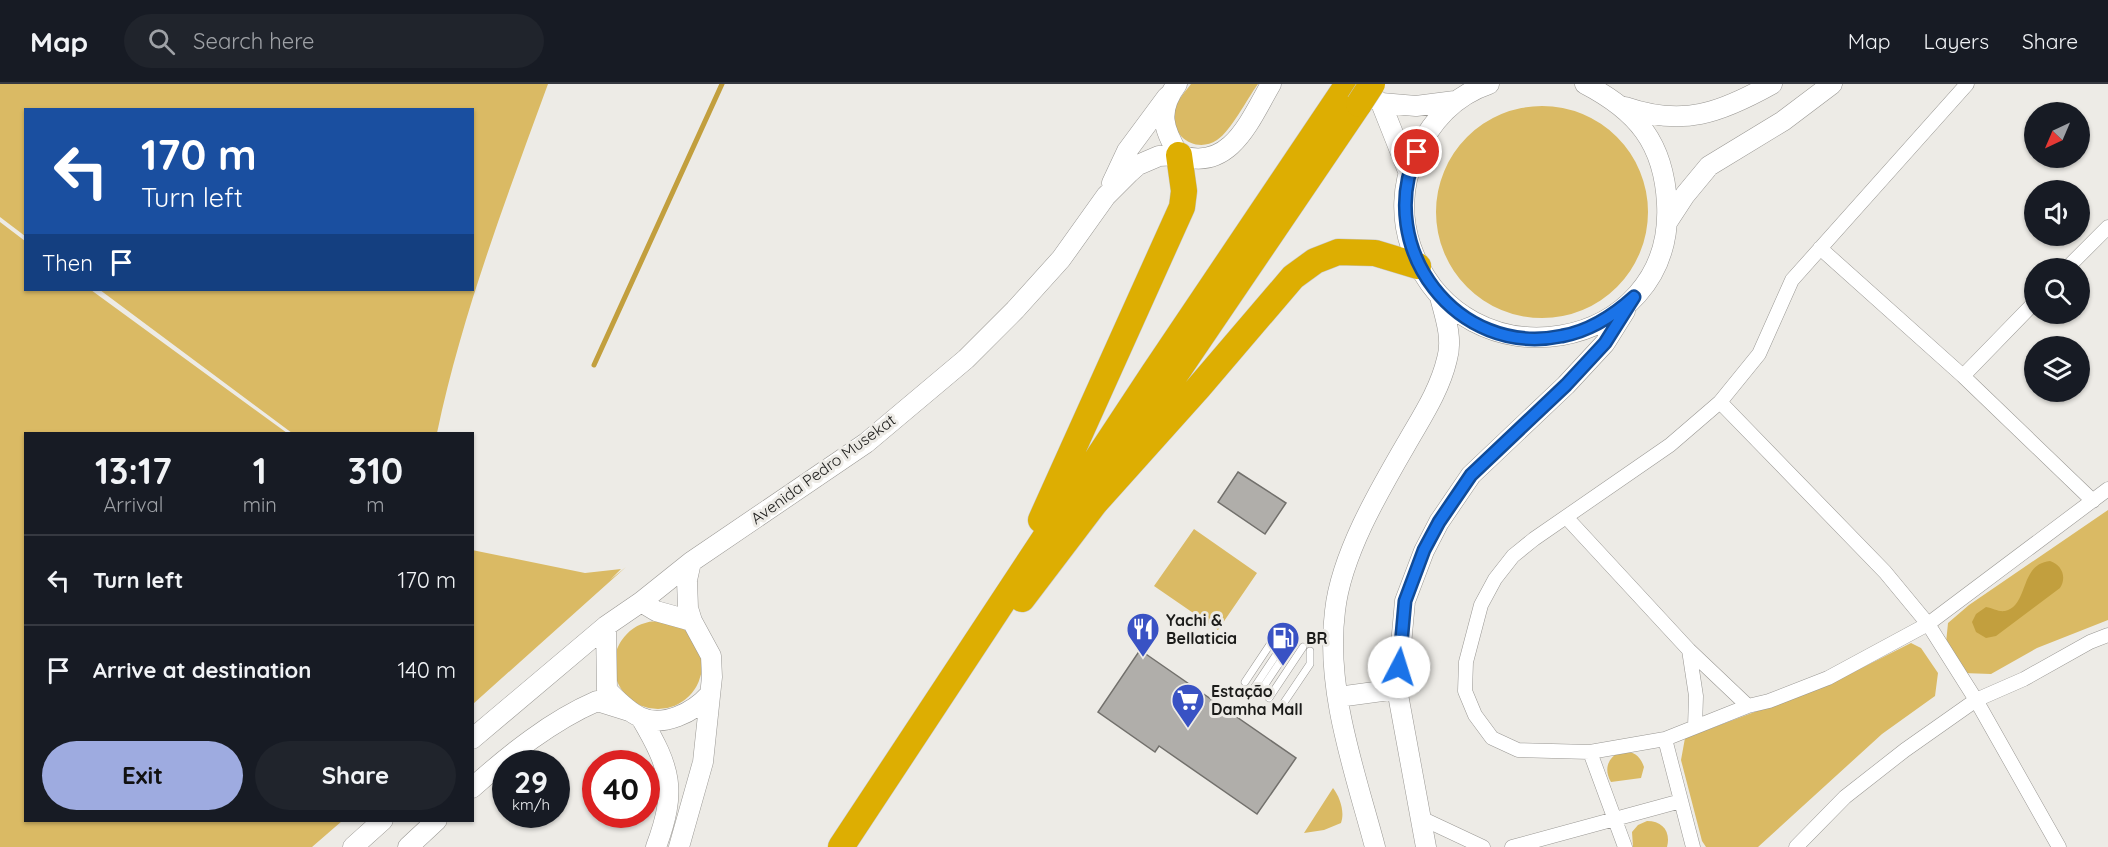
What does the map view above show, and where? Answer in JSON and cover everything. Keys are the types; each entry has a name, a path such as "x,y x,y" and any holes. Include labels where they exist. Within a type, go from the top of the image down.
{"highway":[{"path":"841,847 1360,92"},
{"path":"859,847 1015,595 1182,207 1184,191 1179,155"},
{"path":"1015,595 1293,277 1315,261 1338,252 1375,253 1418,266"}],"street":[{"name":"Avenida Pedro Musekat","path":"474,738 606,626 641,602 691,562 866,443 966,359 1015,310 1060,259 1106,196 1138,165 1159,156 1179,155 1205,160 1223,153 1238,139 1271,84"},
{"path":"1489,84 1473,89 1455,101 1425,133 1408,171 1404,199 1407,233 1418,266 1440,297 1466,318 1496,332 1529,339 1562,337 1594,326 1615,314 1634,297"},
{"path":"1585,84 1615,96 1643,113 1686,117 1736,104 1772,84"},
{"path":"1668,221 1684,195 1709,166 1784,121 1832,84"},
{"path":"1967,84 1792,280 1759,354 1720,402 1670,445 1513,556 1495,579 1481,605 1470,643 1464,678 1469,704 1492,738 1518,750 1590,752 1665,739 1748,706 1769,701 1828,678 1928,624 2108,489"},
{"name":"Avenida Pedro Musekat","path":"1106,196 1126,151 1173,89"},
{"path":"1173,89 1164,113 1166,134 1179,155"},
{"path":"1360,92 1416,106 1455,101"},
{"path":"1360,92 1408,171"},
{"path":"1426,847 1397,689 1405,601 1424,550 1439,522 1471,475 1566,385 1605,343 1646,282 1662,250 1668,221 1666,182 1656,150 1637,121 1615,96"},
{"path":"2077,258 2108,227"},
{"path":"1820,248 1963,376 2093,501"},
{"path":"1376,847 1338,697 1334,657 1335,611 1342,579 1375,498 1433,398 1448,357 1448,325 1440,297"},
{"path":"1963,376 2024,313"},
{"path":"1720,402 1885,572 1928,624 1976,700 2059,847"},
{"path":"1566,517 1689,650 1748,706"},
{"path":"679,847 703,762 710,695 711,656 692,621 688,608 687,580 691,562"},
{"path":"641,602 656,611 692,621"},
{"path":"606,626 607,690 635,714 661,753 669,784 666,817 656,847"},
{"path":"1796,847 1845,797 1905,750 1976,700 2024,679 2090,642 2108,635"},
{"path":"1689,650 1696,696 1695,727"},
{"path":"1338,697 1397,689"},
{"path":"474,786 501,762 559,722 597,701 653,721 683,715 700,706 710,695"},
{"path":"1665,739 1693,847"},
{"path":"1590,752 1625,847"},
{"path":"1512,847 1681,801"},
{"path":"1419,817 1483,847"},
{"path":"353,847 381,822"},
{"path":"408,847 435,822"}],"lane":[{"path":"1245,682 1279,631"},
{"path":"1257,690 1291,639"},
{"path":"1269,698 1303,647"},
{"path":"1281,707 1310,664 1310,651"}],"shaded area":[{"path":"0,84 548,84 472,301 437,432 291,432 101,291 474,291 474,108 24,108 24,235 0,217"},
{"path":"1191,84 1258,84 1222,136 1209,144 1201,145 1193,144 1180,135 1174,121 1177,104"},
{"path":"1532,106 1552,106 1573,110 1592,118 1617,137 1630,153 1640,171 1646,191 1648,212 1646,233 1640,253 1630,271 1617,287 1592,306 1573,314 1552,318 1532,318 1511,314 1492,306 1460,279 1448,262 1440,243 1436,222 1436,202 1440,181 1448,162 1475,130 1492,118 1511,110"},
{"path":"0,222 24,240 24,291 92,291 286,432 24,432 24,822 341,822 312,847 0,847"},
{"path":"2108,510 2108,620 2037,648 1991,674 1963,673 1946,643 1948,623 1969,605"},
{"path":"1194,529 1257,573 1218,630 1154,586"},
{"path":"474,550 585,573 621,569 610,580 626,567 474,703"},
{"path":"2050,561 2058,565 2062,572 2063,580 2060,588 1996,636 1986,638 1976,632 1972,622 1976,614 1986,607 2002,611 2013,608 2033,569"},
{"path":"658,621 675,624 689,634 699,648 702,665 699,682 689,696 675,706 658,709 641,706 627,696 617,682 614,665 617,648 627,634 641,624"},
{"path":"1911,643 1921,648 1938,673 1935,696 1882,734 1758,847 1706,847 1702,841 1681,760 1685,738 1832,683"},
{"path":"1619,752 1635,754 1640,759 1644,767 1641,778 1611,782 1607,769 1609,761"},
{"path":"1333,788 1341,805 1341,823 1324,830 1304,833"},
{"path":"1647,821 1657,823 1664,828 1668,837 1667,847 1633,847 1632,832 1638,825"}],"building":[{"path":"1238,472 1286,503 1265,534 1218,502"},
{"name":"Estação Damha Mall","path":"1140,650 1296,758 1257,814 1159,746 1155,752 1098,712"}],"waterway":[{"path":"594,365 722,84"}],"place":[{"name":"Yachi & Bellaticia","path":"1143,658"},
{"name":"BR","path":"1283,667"},
{"name":"Estação Damha Mall","path":"1188,729"}],"route":[{"path":"1399,667 1405,601 1424,550 1439,522 1471,475 1566,385 1605,343 1634,297 1615,314 1594,326 1562,337 1529,339 1496,332 1466,318 1440,297 1418,266 1407,233 1404,199 1408,171 1417,152"}]}
